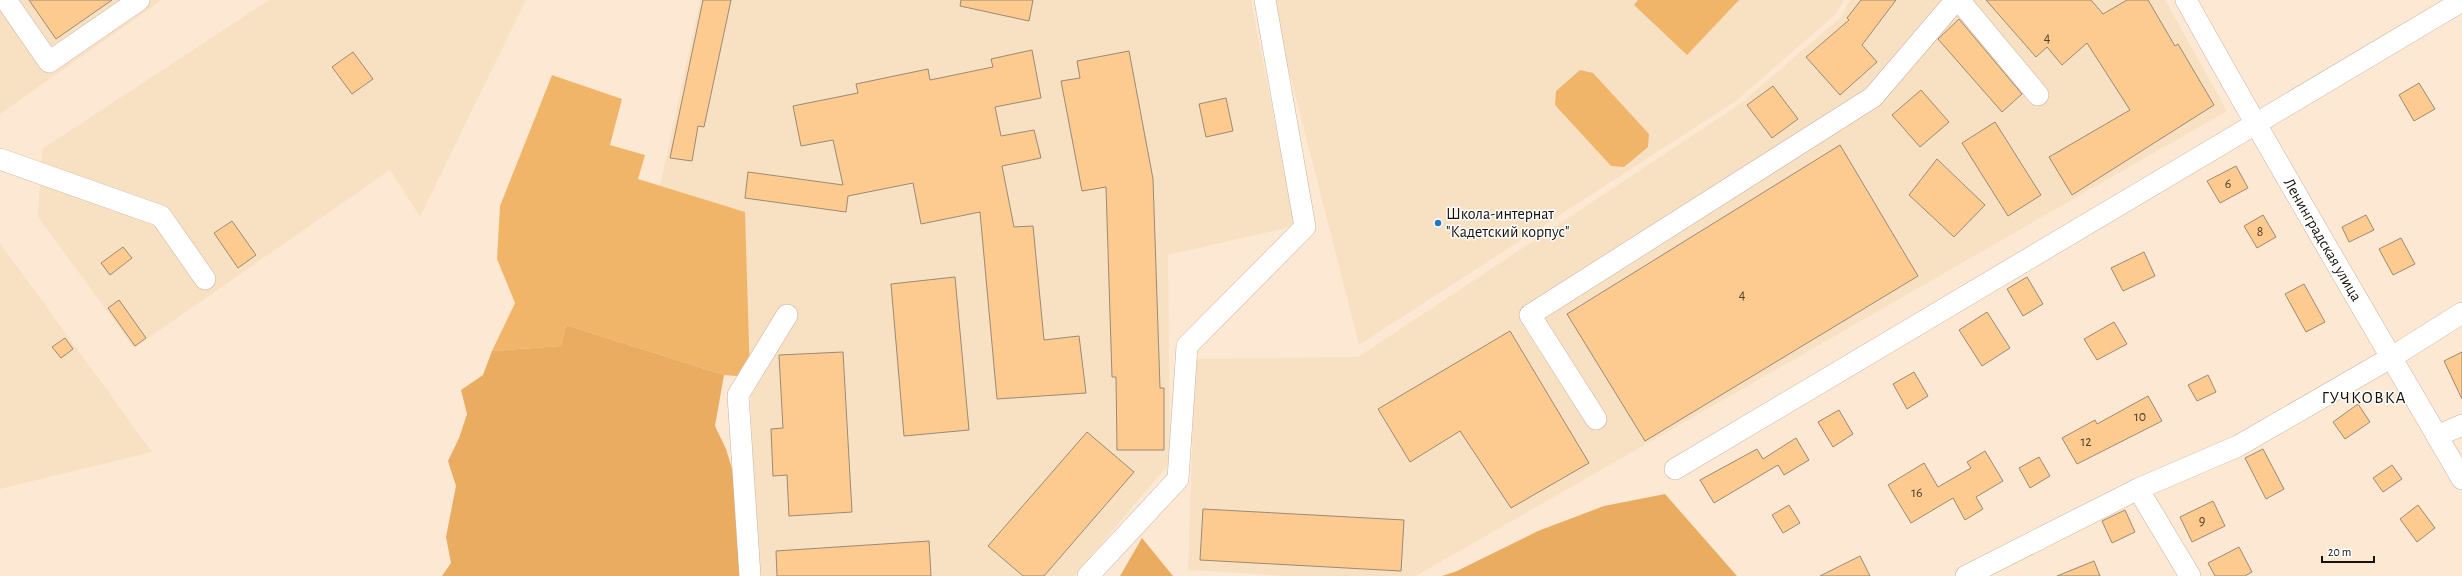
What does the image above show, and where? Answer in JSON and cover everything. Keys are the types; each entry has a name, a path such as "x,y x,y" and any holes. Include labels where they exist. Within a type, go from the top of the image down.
{"street":[{"path":"6,0 49,62 139,0"},
{"path":"1088,576 1178,479 1187,346 1305,227 1264,0"},
{"path":"1596,419 1530,315 1873,97 1956,0"},
{"path":"1959,0 2038,95"},
{"name":"Ленинградская улица","path":"2186,0 2254,124 2392,357 2462,479"},
{"path":"1674,469 2462,2"},
{"path":"0,159 161,216 205,279"},
{"path":"1966,576 2138,489 2238,446 2392,357 2462,313"},
{"path":"750,576 738,395 787,315"},
{"path":"2437,436 2462,426"},
{"path":"2138,489 2190,576"}],"shaded area":[{"path":"0,0 162,0 0,114"},
{"path":"269,0 526,0 420,217 390,170 134,348 38,217 42,149"},
{"path":"700,0 1251,0 1295,226 1168,255 1170,463 1074,576 755,576 750,377 660,186"},
{"name":"Школа-интернат \"Кадетский корпус\"","path":"1271,0 1844,0 1837,13 1736,101 1359,345"},
{"path":"1638,0 1739,0 1687,55 1634,5"},
{"path":"1850,0 2165,0 2227,111 1416,576 1288,576 1188,570 1195,359 1358,357 1740,104 1841,17"},
{"path":"1580,70 1593,73 1649,134 1648,147 1624,167 1611,166 1555,105 1556,91"},
{"path":"552,75 622,99 610,145 645,155 638,179 745,212 750,377 724,375 566,325 561,346 492,351 515,303 497,259 500,206"},
{"path":"0,243 152,452 0,489"},
{"path":"566,325 724,375 715,426 726,449 742,502 741,576 442,576 451,563 446,537 456,486 448,461 459,438 467,414 461,390 483,375 492,351 561,346"},
{"path":"1665,494 1737,576 1442,576 1457,571 1538,531 1604,506"},
{"path":"1142,538 1173,576 1120,576"}],"building":[{"path":"29,0 112,0 56,39"},
{"path":"703,0 731,0 704,127 698,126 692,161 670,158"},
{"path":"961,0 1033,0 1029,21 960,6"},
{"path":"1861,0 1896,0 1862,45 1877,62 1840,95 1806,57 1849,20 1847,18"},
{"path":"1986,0 2091,0 2103,14 2127,0 2148,0 2175,46 2178,44 2214,105 2072,195 2049,157 2130,110 2087,43 2062,65 2047,47 2036,57"},
{"path":"1959,19 2022,94 2002,112 1938,39"},
{"path":"1032,50 1041,98 995,107 1001,136 1034,130 1041,158 1002,166 1014,227 1033,226 1044,340 1079,336 1086,393 997,399 980,212 921,224 913,183 848,196 846,212 745,198 748,172 843,185 833,140 801,146 793,106 858,93 856,84 928,69 930,80 993,67 991,59"},
{"path":"1129,51 1153,179 1160,388 1164,388 1164,450 1117,450 1116,377 1112,377 1106,187 1082,191 1061,81 1080,78 1077,61"},
{"path":"353,52 373,79 352,94 332,67"},
{"path":"2419,83 2435,109 2414,121 2399,95"},
{"path":"1773,86 1798,119 1772,138 1747,105"},
{"path":"1921,90 1949,122 1920,147 1892,115"},
{"path":"1226,98 1233,131 1206,137 1199,104"},
{"path":"1995,122 2041,195 2008,216 1962,143"},
{"path":"1840,145 1918,276 1645,441 1567,314"},
{"path":"1937,159 1985,205 1954,237 1909,195"},
{"path":"2236,166 2248,188 2220,203 2207,181"},
{"path":"2263,215 2276,237 2257,248 2244,226"},
{"path":"2366,215 2374,230 2349,242 2342,227"},
{"path":"232,221 256,255 238,268 214,233"},
{"path":"2401,238 2415,264 2393,275 2379,249"},
{"path":"123,247 132,258 110,275 101,263"},
{"path":"2144,252 2155,276 2123,291 2111,268"},
{"path":"955,277 969,430 904,436 891,284"},
{"path":"2027,277 2043,304 2023,316 2007,289"},
{"path":"2304,284 2325,322 2306,332 2285,294"},
{"path":"119,300 146,338 135,346 108,308"},
{"path":"1987,312 2010,348 1982,366 1959,330"},
{"path":"2114,322 2127,344 2097,360 2084,339"},
{"path":"1510,331 1589,463 1511,508 1460,431 1410,462 1378,409"},
{"path":"65,338 73,349 61,358 52,347"},
{"path":"843,352 852,512 789,516 787,475 773,476 771,429 783,428 779,355"},
{"path":"2462,352 2462,399 2444,361"},
{"path":"1914,372 1928,396 1907,409 1893,384"},
{"path":"2208,375 2216,392 2197,401 2188,385"},
{"path":"2148,396 2162,421 2077,464 2062,438 2095,420 2097,424"},
{"path":"2358,404 2370,422 2345,439 2333,422"},
{"path":"1839,410 1853,434 1833,447 1818,422"},
{"path":"1087,432 1134,472 1044,576 1023,576 988,546"},
{"path":"1796,438 1809,460 1784,475 1778,465 1714,503 1700,480 1757,449 1763,459"},
{"path":"2263,449 2284,489 2266,499 2245,458"},
{"path":"1985,451 2003,481 1976,497 1983,509 1965,520 1953,498 1911,523 1888,485 1924,463 1938,487 1971,468 1967,462"},
{"path":"2039,457 2050,476 2030,488 2019,468"},
{"path":"2392,465 2402,479 2383,492 2373,478"},
{"path":"2213,501 2225,526 2192,542 2180,517"},
{"path":"1789,505 1800,523 1783,533 1772,515"},
{"path":"2418,505 2435,528 2417,542 2400,519"},
{"path":"1203,509 1404,520 1401,571 1200,560"},
{"path":"2125,510 2135,532 2112,543 2102,521"},
{"path":"929,541 931,576 777,576 776,551"},
{"path":"2239,547 2252,572 2245,576 2215,576 2208,563"},
{"path":"1860,556 1870,576 1820,576"},
{"path":"2094,561 2100,576 2057,576"}],"place":[{"name":"Школа-интернат \"Кадетский корпус\"","path":"1438,223"}],"district":[{"name":"ГУЧКОВКА","path":"2364,397"}]}
